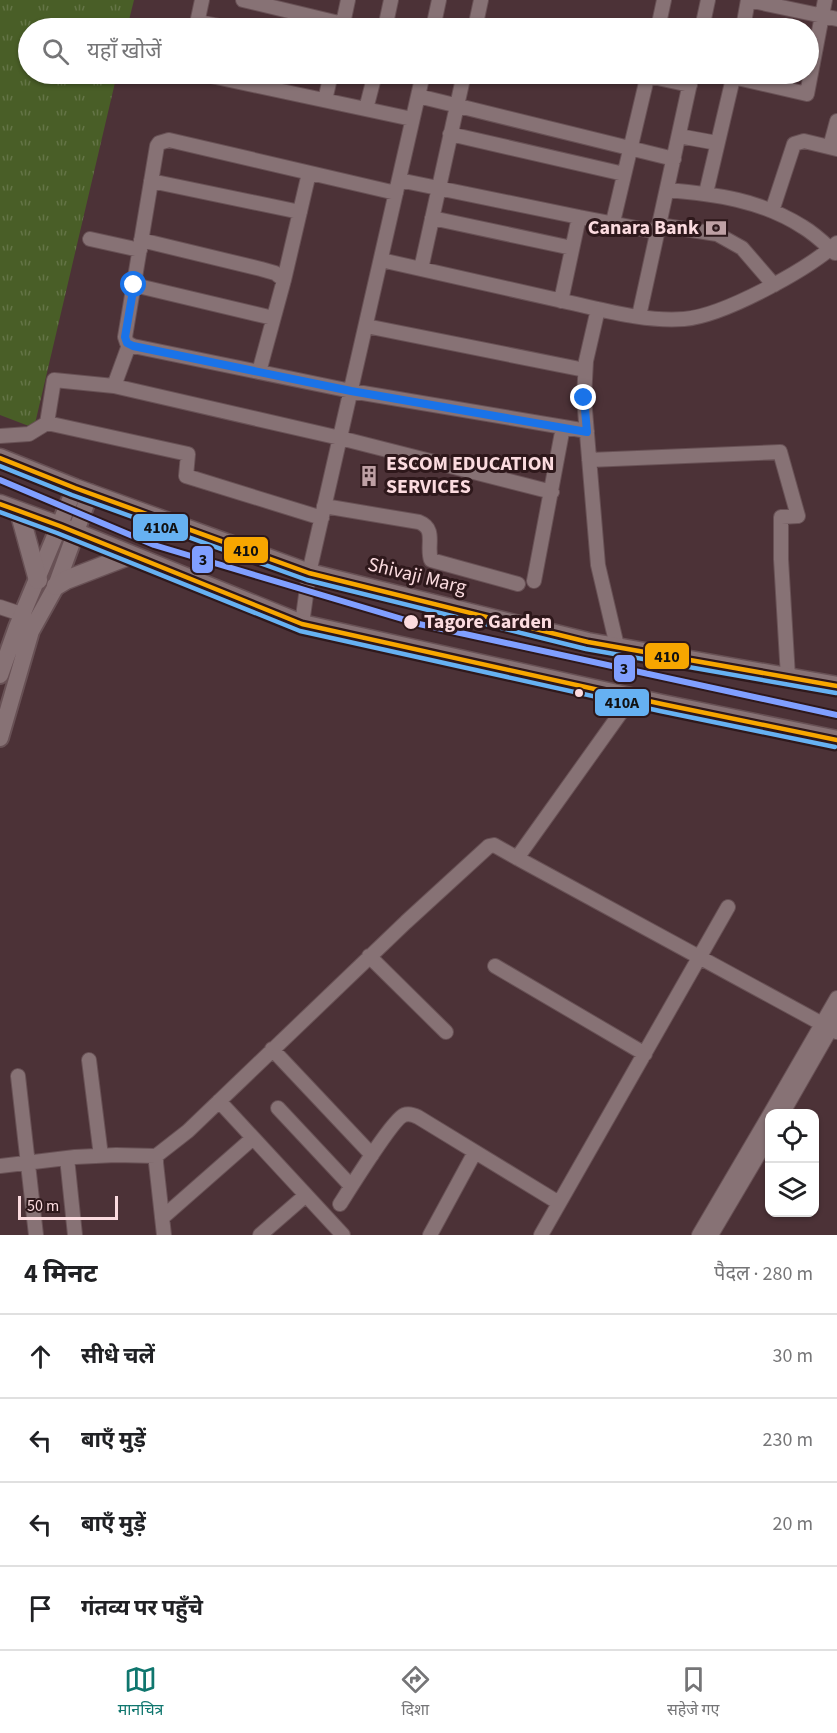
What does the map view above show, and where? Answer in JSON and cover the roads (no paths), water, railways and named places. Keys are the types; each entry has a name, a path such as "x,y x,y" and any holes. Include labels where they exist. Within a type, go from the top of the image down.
{"main road":[{"name":"Shivaji Marg","path":"0,458 309,573 588,642 837,686"},
{"path":"0,504 302,624 837,740"},
{"path":"19,511 38,580"},
{"path":"56,586 131,555"}],"street":[{"path":"198,18 202,0"},
{"path":"243,0 312,18"},
{"path":"344,18 348,0"},
{"path":"387,18 391,0"},
{"path":"436,18 439,0"},
{"path":"477,18 481,0"},
{"path":"660,18 664,0"},
{"path":"704,18 708,0"},
{"path":"745,18 748,0 837,19"},
{"path":"819,32 825,0"},
{"path":"249,84 412,119"},
{"path":"325,100 329,84"},
{"path":"366,109 372,84"},
{"path":"302,624 309,573 421,84"},
{"path":"421,269 461,84"},
{"path":"613,222 643,84"},
{"path":"639,316 690,84"},
{"path":"706,193 731,84"},
{"path":"768,84 807,94 809,84"},
{"path":"418,96 674,159"},
{"path":"772,211 794,144 804,141 833,148 837,121"},
{"path":"450,134 624,174"},
{"path":"679,136 717,143"},
{"path":"114,386 129,345 125,337 157,146 164,141 309,173 397,186 438,188 579,217 658,229 717,234 742,248 774,285"},
{"path":"260,372 309,173"},
{"path":"151,181 300,212"},
{"path":"381,260 598,309 670,320 703,315 774,285 835,249 804,227 748,201 706,193 667,190"},
{"path":"561,300 579,217"},
{"path":"432,218 572,248"},
{"path":"90,239 141,245 275,273 284,280"},
{"path":"134,285 273,318"},
{"path":"598,309 585,370 587,432 598,565 617,646"},
{"path":"366,326 585,370"},
{"path":"129,345 351,391 587,432"},
{"path":"47,423 54,380 114,386 340,438 552,492"},
{"path":"0,436 29,434 47,423 188,454 186,476 323,512 425,524 430,531 431,560 518,584"},
{"path":"534,581 563,427"},
{"path":"589,460 780,452 798,516 781,517 781,559 788,677"},
{"path":"0,675 17,627 38,580 67,529 82,490"},
{"path":"0,738 31,631 56,586 67,529"},
{"path":"0,608 24,615"},
{"path":"517,858 632,697"},
{"path":"0,1166 67,1158 156,1156 188,1131 369,957 489,846 494,845 831,1025"},
{"path":"541,1235 728,907"},
{"path":"369,957 446,1032"},
{"path":"495,966 645,1054"},
{"path":"784,1109 831,1025 837,998"},
{"path":"773,1109 831,1025"},
{"path":"272,1049 372,1155"},
{"path":"89,1060 101,1156"},
{"path":"18,1076 36,1235"},
{"path":"219,1101 343,1235"},
{"path":"278,1108 351,1186"},
{"path":"340,1204 372,1155 400,1118 408,1114 418,1117 559,1203"},
{"path":"699,1235 765,1123"},
{"path":"162,1218 253,1138"},
{"path":"711,1235 765,1143"},
{"path":"430,1235 476,1152"},
{"path":"156,1156 164,1235"},
{"path":"67,1158 75,1235"},
{"path":"260,1235 306,1196"}],"place":[{"name":"Canara Bank","path":"716,228"},
{"name":"ESCOM EDUCATION SERVICES","path":"369,476"},
{"name":"Tagore Garden","path":"411,622"}]}
